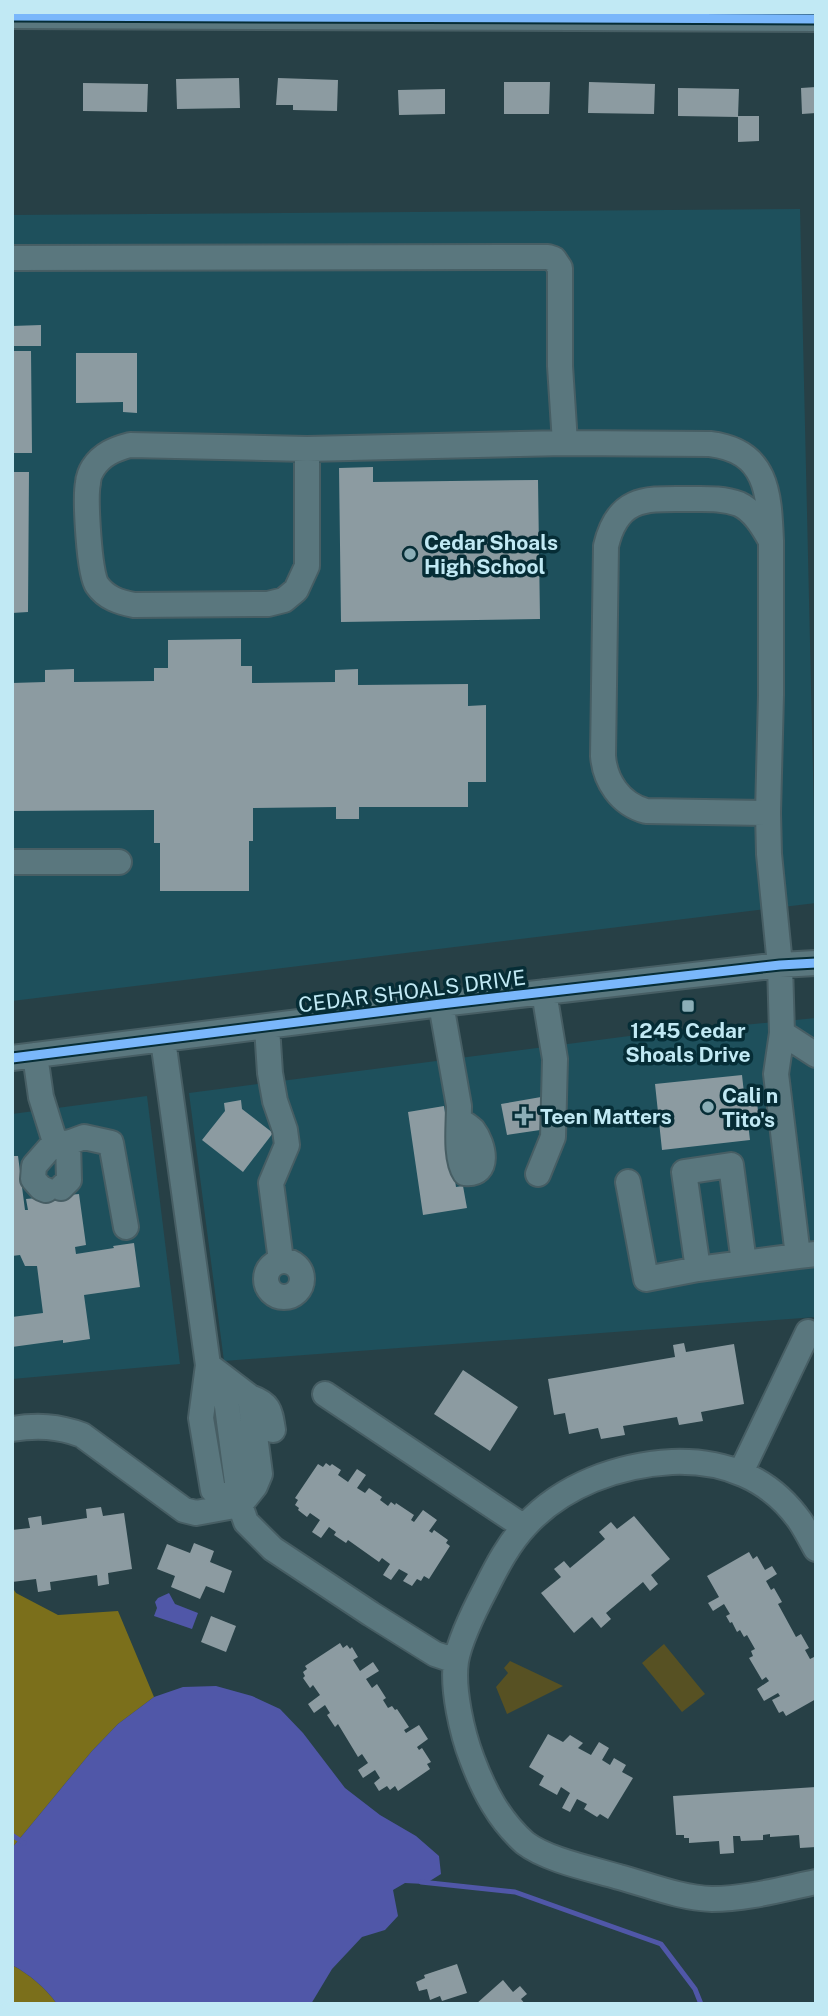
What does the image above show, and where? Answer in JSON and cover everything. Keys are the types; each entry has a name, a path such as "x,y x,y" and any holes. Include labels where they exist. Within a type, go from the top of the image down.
{"street":[{"path":"12,16 759,16 816,19"},
{"path":"12,258 554,259 560,268 560,366 565,443"},
{"path":"307,449 307,566 296,590 284,600 268,604 134,605 117,601 94,583 90,567 88,483 92,469 104,456 130,445 307,449 565,443 710,444 726,446 738,452 764,480 769,499 771,541 769,854 780,965 782,1033 776,1074 807,1255 698,1269 646,1279 628,1182"},
{"path":"768,813 646,811 634,808 622,799 611,784 604,770 603,756 606,546 618,517 630,506 643,500 723,500 740,505 752,514 771,541"},
{"path":"12,862 119,862"},
{"name":"CEDAR SHOALS DRIVE","path":"24,1057 442,1004 816,963"},
{"path":"538,1174 553,1137 555,1059 544,992"},
{"path":"442,1004 459,1120"},
{"path":"267,1027 270,1073 287,1145 271,1183 281,1261"},
{"path":"782,1033 816,1055"},
{"path":"163,1040 208,1365 226,1399 240,1505 246,1522 273,1549 371,1615 435,1654 456,1661"},
{"path":"24,1057 62,1142 69,1180 54,1189 41,1188 33,1179 34,1166 62,1142 84,1137 111,1143 126,1227"},
{"path":"698,1269 684,1172 731,1165 744,1263"},
{"path":"741,1472 808,1332"},
{"path":"208,1365 250,1398 262,1402 270,1412 273,1430"},
{"path":"325,1394 524,1527"},
{"path":"12,1429 44,1426 64,1428 82,1435 184,1510 196,1513 240,1505 255,1486 260,1474 250,1398"},
{"path":"816,1549 800,1521 779,1497 741,1472 718,1465 686,1461 615,1471 563,1493 524,1527 500,1562 472,1614 456,1661 457,1696 465,1741 481,1784 502,1819 527,1844 557,1859 682,1895 709,1899 735,1898 816,1882"}],"shaded area":[{"name":"Cedar Shoals High School","path":"800,209 816,903 12,1001 12,215"},
{"path":"816,1018 816,1317 224,1361 189,1093 637,1035"},
{"path":"147,1096 180,1364 12,1379 12,1114"},
{"path":"12,1587 16,1593 58,1615 118,1611 154,1697 118,1724 92,1751 12,1848"},
{"path":"664,1644 705,1694 682,1712 642,1663"},
{"path":"510,1661 563,1686 507,1714 496,1687 508,1673 504,1668"},
{"path":"12,1965 37,1982 57,2004 12,2004"}],"water":[{"path":"169,1593 175,1604 198,1613 192,1629 154,1616 157,1608 155,1602"},
{"path":"216,1686 252,1696 280,1709 303,1733 345,1788 380,1815 416,1836 439,1856 441,1874 425,1884 405,1883 393,1890 398,1916 385,1930 362,1937 332,1969 311,2004 57,2004 37,1982 12,1965 12,1848 92,1751 118,1724 154,1697 183,1687"}],"building":[{"path":"239,78 240,108 177,109 176,79"},
{"path":"278,78 338,80 337,111 293,110 293,105 276,105"},
{"path":"504,82 550,82 549,114 504,114"},
{"path":"589,82 655,84 654,114 588,113"},
{"path":"83,83 148,84 147,112 83,111"},
{"path":"816,87 816,113 802,114 801,88"},
{"path":"678,88 739,89 738,117 678,116"},
{"path":"445,89 445,114 399,115 398,90"},
{"path":"738,116 759,116 759,141 738,142"},
{"path":"41,325 41,346 12,346 12,326"},
{"path":"12,351 31,351 32,453 12,453"},
{"path":"76,353 137,353 137,413 123,412 123,402 76,403"},
{"path":"373,467 373,482 538,480 540,619 341,622 339,468"},
{"path":"12,472 29,472 28,612 12,613"},
{"path":"241,639 241,666 252,666 252,683 335,682 335,670 358,669 358,685 468,684 468,706 486,705 486,782 468,782 468,807 359,807 359,819 336,819 336,807 253,808 253,841 249,841 249,891 160,891 160,843 154,843 154,810 12,811 12,683 45,682 45,670 74,669 74,682 154,681 154,668 168,668 168,640"},
{"name":"Cali n Tito's","path":"742,1075 744,1093 756,1092 759,1121 748,1123 750,1140 662,1150 655,1084"},
{"name":"Teen Matters","path":"541,1097 547,1129 507,1135 501,1104"},
{"path":"241,1100 242,1109 273,1133 243,1172 202,1140 225,1111 224,1103"},
{"path":"444,1106 456,1187 463,1186 467,1208 423,1215 408,1112"},
{"path":"12,1156 18,1156 25,1210 28,1210 26,1199 79,1194 86,1245 75,1247 76,1254 134,1243 140,1287 84,1295 90,1339 12,1347 12,1317 43,1313 37,1266 25,1266 20,1255 12,1256"},
{"path":"684,1343 686,1352 734,1344 744,1404 701,1412 703,1421 679,1425 677,1417 623,1426 625,1435 601,1439 598,1428 569,1434 565,1413 554,1415 548,1379 675,1357 673,1345"},
{"path":"463,1370 518,1407 490,1451 434,1414"},
{"path":"326,1463 341,1470 338,1475 348,1482 357,1469 366,1475 357,1488 365,1493 369,1488 382,1497 380,1500 388,1506 391,1502 395,1505 396,1503 414,1515 411,1520 414,1522 423,1510 437,1520 429,1531 432,1533 434,1530 448,1540 446,1543 450,1546 429,1579 424,1576 421,1581 417,1579 412,1586 403,1581 408,1574 399,1569 391,1580 383,1575 390,1564 382,1558 379,1562 348,1540 346,1543 334,1535 336,1532 329,1527 321,1538 312,1532 320,1520 310,1513 307,1517 298,1510 295,1505 298,1500 295,1498 318,1464 323,1467"},
{"path":"101,1507 103,1516 124,1513 132,1569 108,1573 109,1584 98,1586 97,1575 50,1582 51,1590 38,1592 36,1579 12,1582 12,1530 30,1528 28,1518 41,1516 42,1525 87,1518 86,1509"},
{"path":"634,1516 670,1559 651,1575 658,1584 650,1591 643,1582 606,1613 611,1619 601,1628 592,1617 574,1633 541,1593 561,1577 554,1569 564,1561 570,1568 605,1539 599,1532 611,1522 617,1529"},
{"path":"194,1543 214,1551 210,1562 232,1571 224,1593 206,1586 200,1599 171,1587 175,1576 157,1569 167,1544 190,1553"},
{"path":"749,1552 753,1559 757,1556 765,1570 772,1566 777,1574 766,1581 771,1590 774,1588 782,1602 778,1604 796,1637 801,1634 809,1648 805,1650 810,1659 816,1656 816,1699 786,1716 783,1711 779,1713 772,1700 780,1696 778,1693 764,1701 757,1689 769,1681 766,1677 762,1680 749,1658 753,1656 751,1651 755,1649 747,1635 744,1637 740,1630 737,1632 732,1622 730,1623 726,1616 730,1614 724,1604 713,1611 708,1603 719,1597 707,1576"},
{"path":"211,1616 236,1626 226,1652 201,1642"},
{"path":"340,1643 343,1648 347,1645 350,1649 352,1647 358,1657 353,1660 360,1671 373,1662 379,1671 366,1679 372,1688 377,1684 386,1698 383,1700 388,1708 392,1706 397,1709 409,1727 404,1730 406,1733 419,1725 428,1739 417,1747 419,1750 422,1748 431,1762 427,1764 430,1769 398,1791 395,1786 390,1790 387,1786 379,1791 374,1783 380,1778 375,1770 363,1778 358,1770 368,1763 362,1754 358,1757 338,1724 335,1727 327,1715 330,1713 325,1705 314,1713 308,1704 320,1695 313,1685 310,1688 303,1678 303,1672 307,1669 305,1666"},
{"path":"548,1734 563,1742 570,1735 583,1743 578,1748 591,1755 599,1742 609,1748 602,1760 610,1765 614,1758 626,1765 622,1772 633,1778 608,1819 600,1814 597,1817 584,1809 587,1804 577,1799 570,1812 562,1808 570,1793 561,1787 557,1795 539,1785 544,1776 529,1767"},
{"path":"816,1787 816,1847 800,1848 799,1835 770,1837 770,1834 763,1835 763,1840 741,1841 740,1836 733,1836 734,1853 720,1854 719,1841 689,1843 689,1838 676,1835 673,1796"},
{"path":"457,1964 467,1993 442,2001 440,1996 430,2000 427,1989 419,1991 416,1982 425,1978 424,1975"},
{"path":"503,1980 513,1992 520,1986 527,1994 521,1999 525,2004 476,2004"}],"waterway":[{"path":"12,1835 24,1843"},
{"path":"421,1882 515,1892 661,1944 695,1989 701,2004"}],"cycle path":[{"path":"12,16 816,19"},
{"path":"12,1058 441,1004 816,963"}],"place":[{"name":"Cedar Shoals High School","path":"410,554"},
{"name":"1245 Cedar Shoals Drive","path":"688,1006"},
{"name":"Cali n Tito's","path":"708,1107"},
{"name":"Teen Matters","path":"524,1116"}]}
